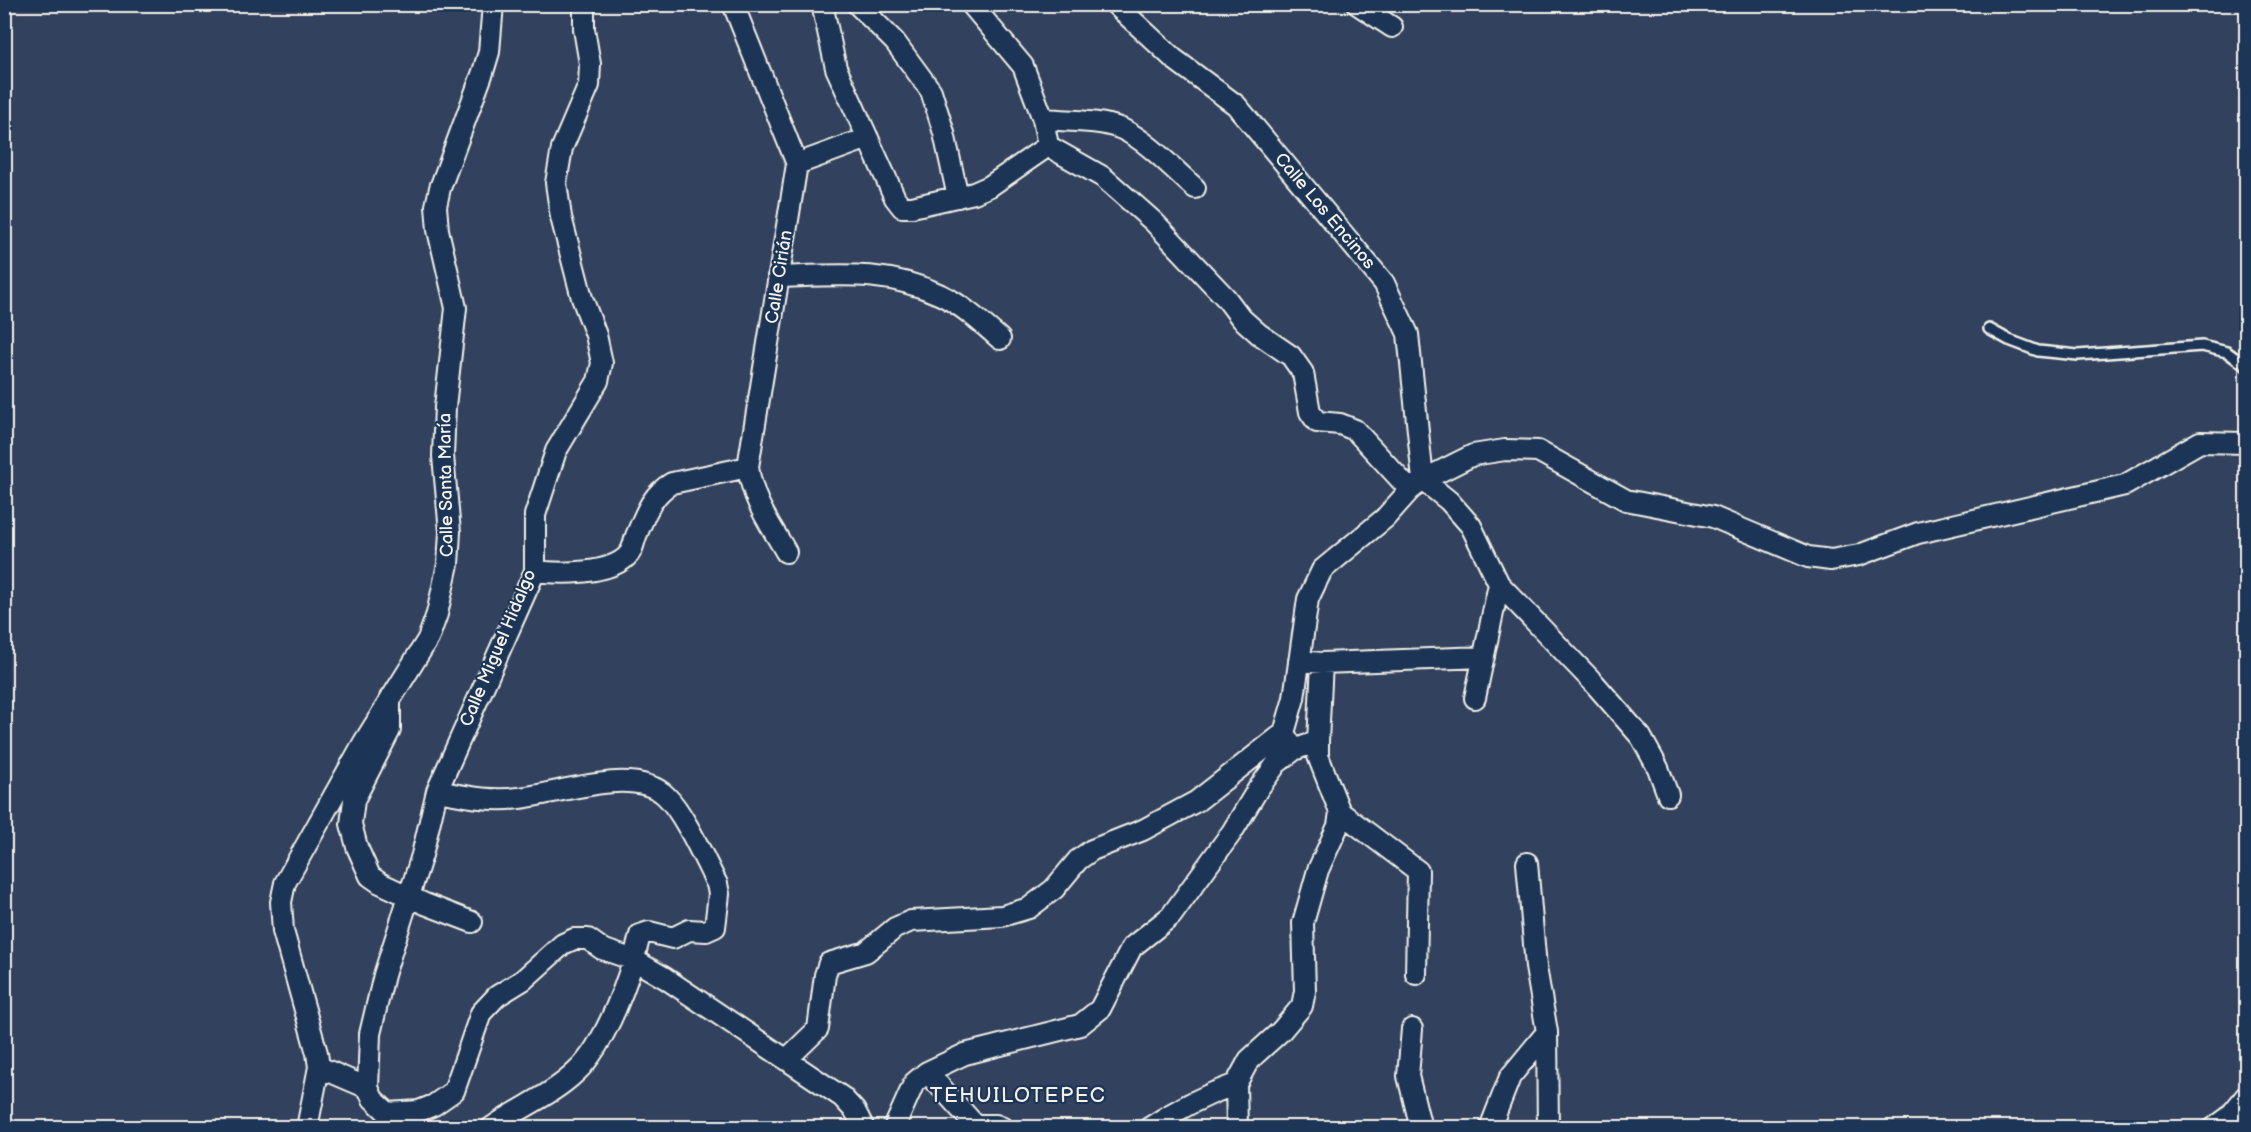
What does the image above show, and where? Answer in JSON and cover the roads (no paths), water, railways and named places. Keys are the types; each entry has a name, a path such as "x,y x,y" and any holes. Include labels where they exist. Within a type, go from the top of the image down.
{"street":[{"name":"Calle Santa María","path":"319,1067 311,1028 283,931 281,902 285,883 390,698 428,639 437,614 448,564 450,532 443,456 445,407 456,308 438,230 436,206 440,188 489,52 493,4"},
{"name":"Calle Miguel Hidalgo","path":"368,1088 370,1034 384,975 422,855 437,791 535,571 535,515 556,451 598,381 602,363 596,335 582,298 570,252 556,183 562,148 589,85 590,64 584,30 584,4"},
{"path":"733,4 797,164 868,138"},
{"path":"822,4 836,68 895,198 902,207 958,197 990,186 1048,146"},
{"path":"858,4 895,42 931,91 944,133 958,197"},
{"path":"971,4 1023,66 1043,119 1048,146"},
{"name":"Calle Los Encinos","path":"1115,4 1174,59 1236,105 1384,283 1408,334 1416,485"},
{"path":"1357,4 1392,27"},
{"path":"1043,119 1120,128 1139,139 1195,188"},
{"path":"1048,146 1103,177 1154,222 1226,298 1241,318 1259,334 1291,356 1303,373 1310,412 1317,422 1340,424 1355,430 1416,485 1449,501 1471,526 1500,584 1641,736 1658,768 1668,795"},
{"name":"Calle Cirián","path":"786,552 758,504 751,487 748,467 797,164"},
{"path":"778,277 854,274 891,278 942,296 978,320 1000,339"},
{"path":"786,1060 818,1029 825,975 829,963 866,952 895,928 911,921 1002,916 1029,908 1054,889 1078,860 1092,850 1143,830 1197,801 1284,732 1294,698 1308,599 1322,570 1385,518 1416,485 1473,455 1505,450 1538,451 1626,500 1713,517 1808,557 1831,560 1859,555 1918,533 2125,485 2200,442 2247,443"},
{"path":"535,571 555,573 590,570 621,561 630,552 652,499 661,490 672,483 748,467"},
{"path":"1475,698 1500,584"},
{"path":"1299,661 1322,663 1484,657"},
{"path":"1238,1128 1236,1084 1249,1060 1281,1031 1302,1006 1305,991 1303,922 1318,870 1338,826 1340,812 1318,756 1322,663"},
{"path":"390,698 390,730 354,800 351,824 357,847 370,876 380,883 424,904 472,922"},
{"path":"1284,732 1294,750"},
{"path":"894,1128 914,1083 927,1072 965,1054 1080,1025 1100,1009 1132,947 1171,916 1232,832 1277,763 1294,750 1318,741"},
{"path":"437,791 482,800 520,798 582,786 618,782 652,786 674,805 717,884 719,894 715,927 689,930 673,938 644,932 639,935 634,960 612,1016 579,1071 558,1087 516,1110 491,1128"},
{"path":"1340,812 1418,871 1416,974"},
{"path":"1527,864 1536,967 1547,1032 1548,1128"},
{"path":"307,1128 319,1067 368,1088 373,1099 389,1120 434,1105 454,1091 481,1014 497,996 531,973 563,944 574,939 588,939 602,949 634,960 665,978 842,1097 855,1111 864,1128"},
{"path":"1412,1029 1408,1076 1421,1128"},
{"path":"1490,1128 1510,1077 1547,1032"},
{"path":"927,1072 975,1126 996,1125 1003,1128"},
{"path":"1149,1128 1185,1106 1236,1084"},
{"path":"2214,1128 2229,1117 2247,1096"}],"lane":[{"path":"1989,329 2009,340 2038,351 2078,354 2202,346 2227,352 2247,366"}],"district":[{"name":"TEHUILOTEPEC","path":"1018,1095"}]}
